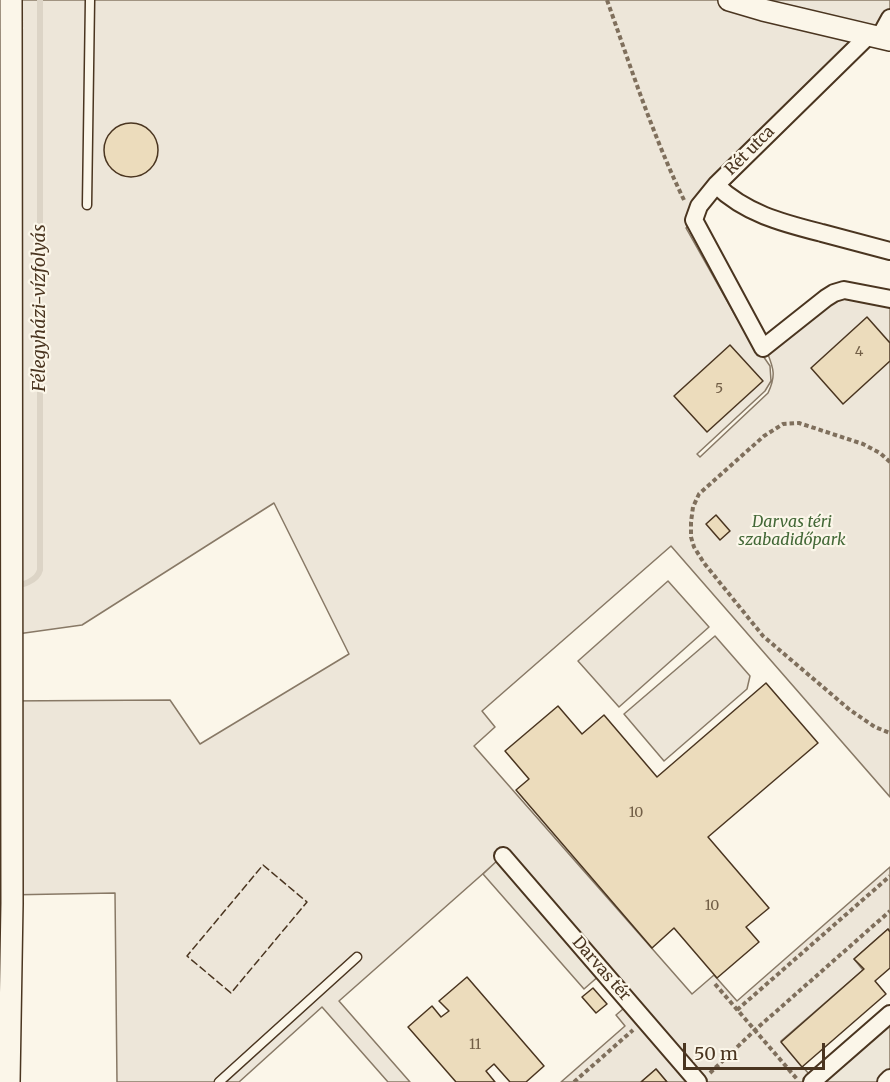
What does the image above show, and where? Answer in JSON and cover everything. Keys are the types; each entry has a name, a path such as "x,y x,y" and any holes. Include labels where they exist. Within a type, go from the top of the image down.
{"street":[{"path":"9,1082 12,903 11,0"},
{"path":"729,0 879,38"},
{"name":"Rét utca","path":"890,18 879,38 716,185 745,207 772,220 890,250"},
{"path":"716,185 699,206 694,220 763,348 834,293 844,290 890,299"},
{"name":"Darvas tér","path":"503,856 645,1020 703,1078"},
{"path":"812,1082 890,1014"},
{"path":"886,1082 890,1078"}],"lane":[{"path":"87,205 90,0"},
{"path":"219,1082 357,957"}],"path":[{"path":"607,0 668,168 694,220"},
{"path":"890,462 880,453 863,444 799,423 783,424 764,436 699,494 693,507 691,537 704,563 763,636 850,710 874,727 890,733"},
{"path":"737,1010 890,876"},
{"path":"703,1078 890,911"},
{"path":"715,984 800,1082"},
{"path":"574,1082 645,1020"}],"green space":[{"name":"Darvas téri szabadidőpark","path":"2,0 890,0 890,12 874,40 686,228 736,317 770,366 771,381 765,391 697,454 700,457 768,393 772,382 773,372 767,352 836,296 890,302 890,797 671,546 482,711 495,727 474,746 692,994 714,975 737,1001 890,867 890,931 888,929 854,959 863,970 781,1041 814,1080 811,1082 667,1082 656,1069 641,1082 561,1082 625,1026 616,1015 630,1003 503,856 339,1001 410,1082 388,1082 322,1007 239,1082 117,1082 115,893 5,895 2,701 170,700 200,744 349,654 274,503 82,625 3,636"},
{"path":"668,581 709,627 619,707 578,661"},
{"path":"715,636 750,676 747,689 664,761 624,714"}],"shaded area":[{"path":"499,859 600,975 584,989 483,874"},
{"path":"890,1020 890,1074 881,1082 818,1082"}],"building":[{"path":"126,123 136,123 146,127 154,135 158,150 154,165 146,173 136,177 126,177 116,173 108,165 104,155 104,145 108,135 116,127"},
{"path":"867,317 890,343 890,361 843,404 811,368"},
{"path":"730,345 763,381 707,432 674,396"},
{"path":"716,515 730,531 720,540 706,524"},
{"path":"766,683 818,743 708,837 769,908 746,927 759,942 717,978 674,928 652,948 516,790 529,779 505,751 558,706 582,734 604,715 657,777"},
{"path":"888,929 890,932 890,968 875,981 886,994 802,1067 781,1042 864,969 854,959"},
{"path":"467,977 544,1066 526,1082 510,1082 494,1064 486,1071 495,1082 456,1082 408,1027 432,1006 441,1017 449,1011 439,1001"},
{"path":"593,988 607,1004 596,1013 582,997"},
{"path":"656,1069 667,1082 641,1082"}],"waterway":[{"name":"Félegyházi-vízfolyás","path":"0,590 29,582 38,575 40,570 40,0"}],"fence":[{"path":"263,865 307,902 231,993 187,956 263,865"}]}
